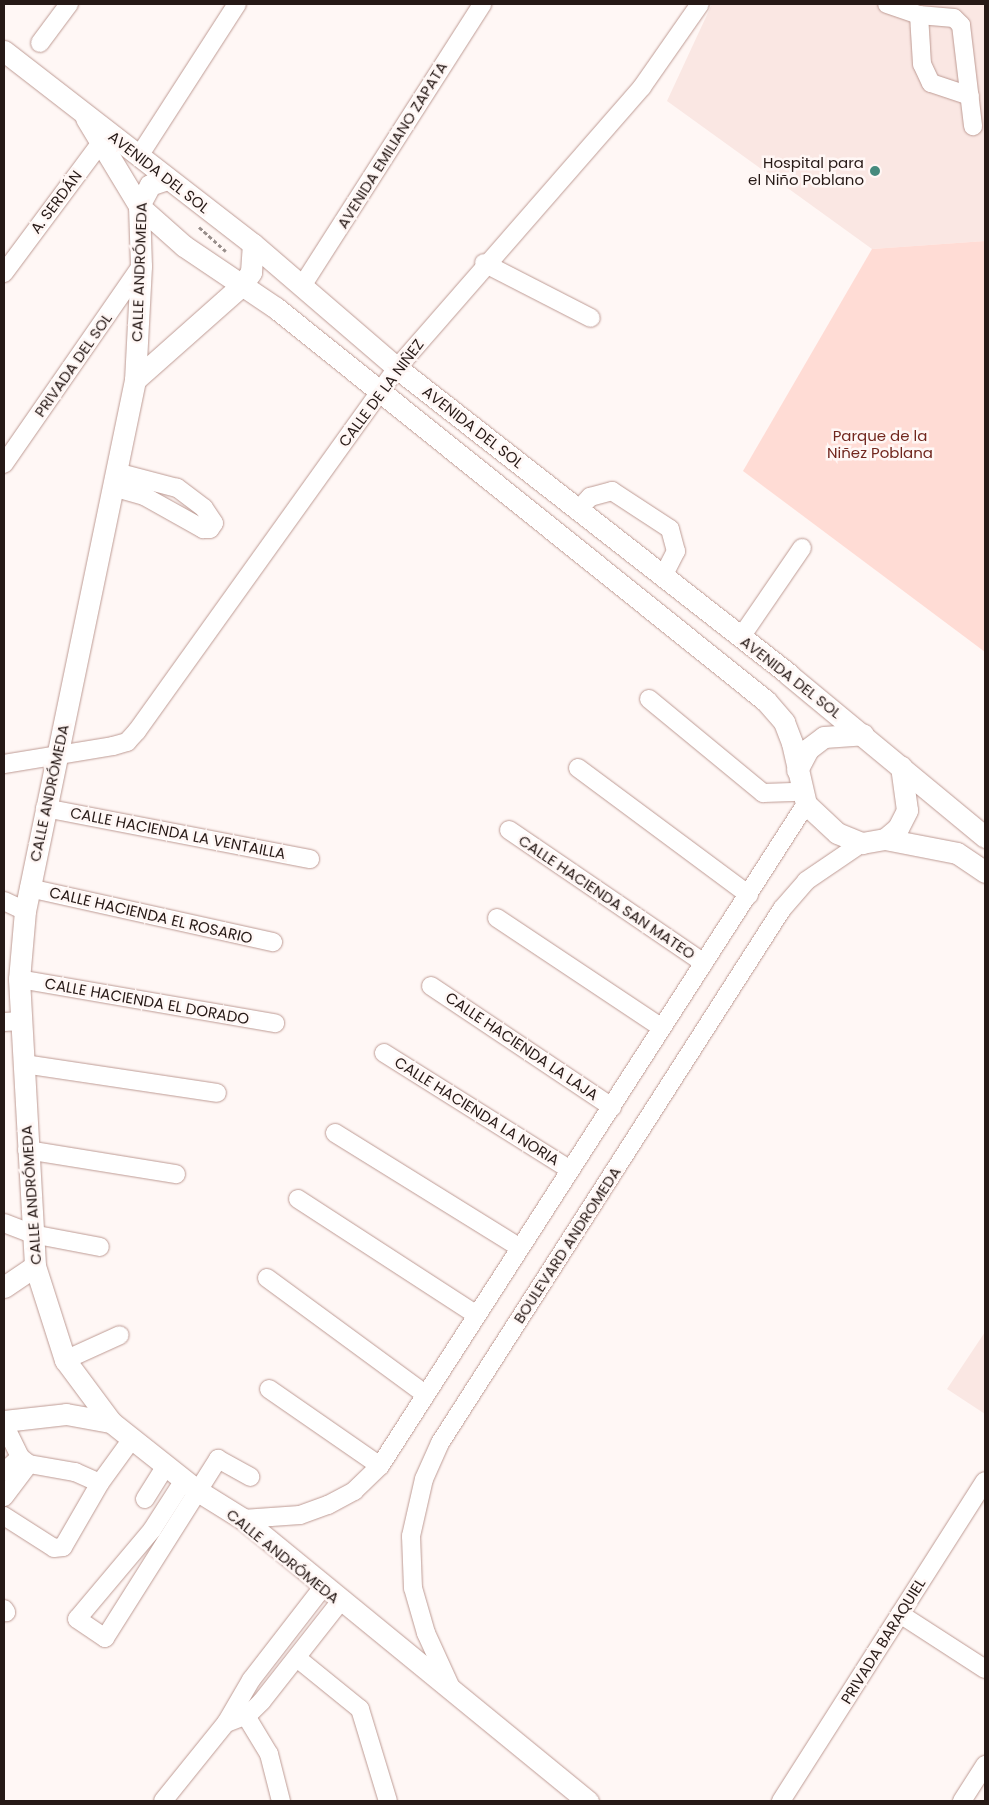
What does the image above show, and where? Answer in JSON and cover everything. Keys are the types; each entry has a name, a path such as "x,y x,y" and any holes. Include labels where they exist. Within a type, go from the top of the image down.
{"main road":[{"name":"AVENIDA DEL SOL","path":"4,51 86,118 104,138 139,206 184,246 242,285 379,392 766,701 784,722 798,770"},
{"name":"AVENIDA DEL SOL","path":"104,138 139,156 252,244 397,368 862,734"},
{"name":"CALLE ANDRÓMEDA","path":"167,179 150,185 139,206 141,266 135,380 25,911 19,979 12,1021 24,1064 27,1150 35,1266 65,1360 111,1422 191,1486 243,1519 456,1697 588,1801"},
{"name":"CALLE ANDRÓMEDA","path":"135,380 242,285 254,260 252,244"},
{"path":"985,837 862,734 824,737 808,749 798,770 803,798 837,833 862,843 885,839 957,853 985,872"},
{"path":"885,839 908,810 901,766"},
{"path":"4,1287 35,1266"},
{"path":"4,1422 66,1414 111,1422"}],"street":[{"path":"40,43 69,4"},
{"path":"139,156 237,4"},
{"name":"AVENIDA EMILIANO ZAPATA","path":"302,286 482,4"},
{"name":"CALLE DE LA NIÑEZ","path":"4,764 57,758 120,744 137,731 397,368 484,263 642,86 700,4"},
{"path":"887,4 919,15 954,18 961,25 973,126"},
{"path":"919,15 922,64 930,83 970,96"},
{"name":"A. SERDÁN","path":"4,273 104,138"},
{"path":"484,263 591,318"},
{"name":"PRIVADA DEL SOL","path":"4,464 141,266"},
{"path":"144,496 148,477"},
{"path":"148,477 177,488 204,508 214,523 210,529 203,529 114,480 148,477"},
{"path":"578,510 590,497 612,491 670,529 676,551 663,576"},
{"path":"741,637 802,548"},
{"path":"243,1519 300,1515 328,1505 354,1492 380,1466 568,1169 612,1107 748,895 803,798 763,793 649,699"},
{"path":"578,768 748,895"},
{"name":"CALLE HACIENDA LA VENTAILLA","path":"46,808 310,859"},
{"name":"CALLE HACIENDA SAN MATEO","path":"509,830 704,963"},
{"name":"BOULEVARD ANDROMEDA","path":"456,1697 426,1634 413,1588 411,1536 424,1480 440,1443 782,909 806,881 862,843"},
{"name":"CALLE HACIENDA EL ROSARIO","path":"29,888 273,942"},
{"path":"4,901 25,911"},
{"path":"497,918 662,1028"},
{"name":"CALLE HACIENDA EL DORADO","path":"19,979 275,1023"},
{"name":"CALLE HACIENDA LA LAJA","path":"431,986 612,1107"},
{"name":"CALLE HACIENDA LA NORIA","path":"384,1053 568,1169"},
{"path":"24,1064 217,1093"},
{"path":"335,1132 519,1247"},
{"path":"27,1150 176,1174"},
{"path":"298,1199 476,1314"},
{"path":"4,1222 32,1234 100,1247"},
{"path":"267,1278 426,1395"},
{"path":"65,1360 120,1335"},
{"path":"269,1389 380,1466"},
{"path":"4,1422 25,1461"},
{"path":"4,1516 58,1549 100,1483 132,1439"},
{"path":"191,1486 169,1543 104,1638 77,1619 152,1530 191,1486 218,1459 250,1477"},
{"path":"4,1497 25,1461"},
{"path":"4,1472 25,1461 74,1472 100,1483"},
{"path":"145,1499 166,1466"},
{"name":"PRIVADA BARAQUIEL","path":"781,1801 985,1481"},
{"path":"152,1530 169,1543"},
{"path":"242,1708 323,1587"},
{"path":"169,1798 226,1723 298,1658 340,1602"},
{"path":"900,1614 985,1669"},
{"path":"298,1658 360,1709 388,1801"},
{"path":"242,1708 269,1754 281,1801"},
{"path":"962,1801 985,1765"}],"shaded area":[{"name":"Hospital para el Niño Poblano","path":"712,4 985,4 985,241 872,249 667,101"},
{"path":"985,1332 985,1414 947,1389"}],"green space":[{"name":"Parque de la Niñez Poblana","path":"985,241 985,652 743,471 872,249"}],"place":[{"name":"Hospital para el Niño Poblano","path":"875,171"}]}
